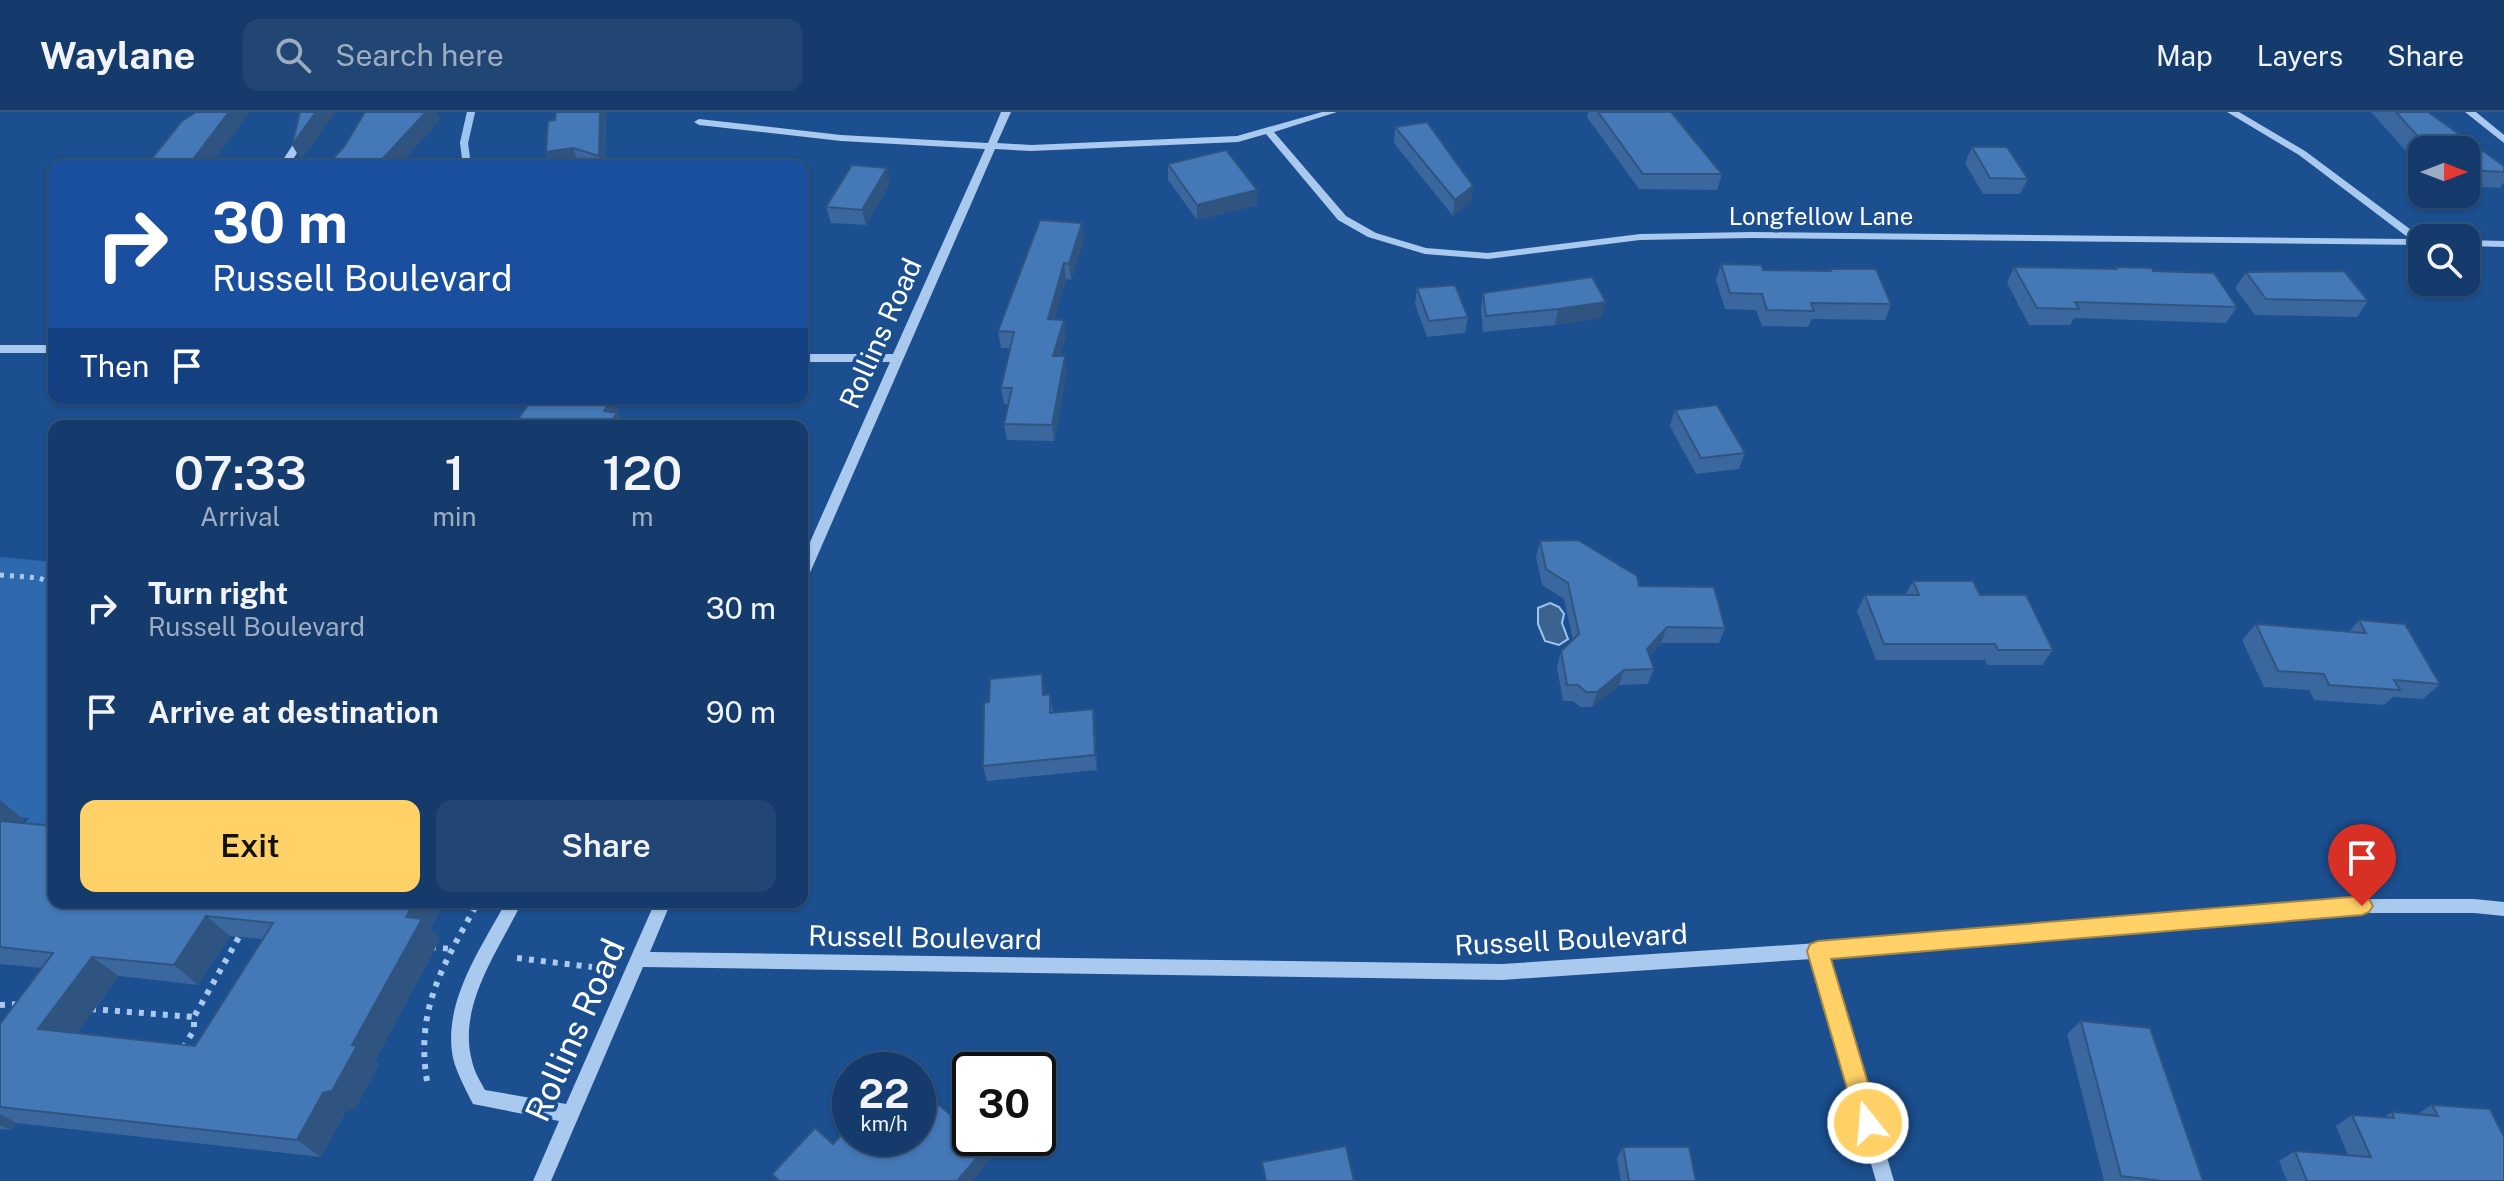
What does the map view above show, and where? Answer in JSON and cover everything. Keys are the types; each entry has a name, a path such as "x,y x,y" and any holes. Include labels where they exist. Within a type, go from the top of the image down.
{"street":[{"name":"Rollins Road","path":"808,561 1006,112"},
{"path":"699,122 841,138 1031,148 1238,139 1332,112"},
{"path":"2232,112 2302,153 2408,232"},
{"path":"2470,112 2504,140"},
{"name":"Longfellow Lane","path":"1268,131 1342,218 1372,235 1425,251 1488,256 1640,237 1751,235 2408,242"},
{"path":"288,160 295,148"},
{"path":"2480,243 2504,244"},
{"path":"0,349 48,349"},
{"path":"808,358 898,358"},
{"name":"Russell Boulevard","path":"639,959 1502,972 1818,951 2362,906 2504,909"},
{"path":"511,908 473,982 463,1009 461,1057 479,1098 571,1114"},
{"name":"Rollins Road","path":"542,1181 660,908"},
{"path":"1818,951 1885,1181"}],"path":[{"path":"0,575 48,581"},
{"path":"427,1081 421,1056 422,1023 429,995 475,908"},
{"path":"176,1059 194,1030 194,1017 239,937"},
{"path":"422,947 452,949"},
{"path":"517,958 592,967"},
{"path":"2,1003 28,1004"},
{"path":"9,1016 18,1004"},
{"path":"85,1008 194,1017"}],"shaded area":[{"path":"0,557 48,561 48,831 11,840 29,818 0,816"},
{"path":"1550,603 1559,607 1564,614 1562,623 1568,639 1559,645 1545,641 1538,624 1538,608"}],"building":[{"path":"196,112 229,112 193,160 151,160 182,121"},
{"path":"300,112 316,112 292,145"},
{"path":"365,112 426,112 382,160 332,160 344,147"},
{"path":"556,112 600,112 599,156 573,148 546,152 548,121 555,120"},
{"path":"1598,112 1671,112 1722,174 1643,174"},
{"path":"2396,112 2428,112 2462,136 2417,136"},
{"path":"1427,122 1473,186 1455,200 1395,127"},
{"path":"1972,147 2007,147 2028,179 1990,178"},
{"path":"2480,149 2504,166 2504,172 2480,171"},
{"path":"1226,150 1257,190 1197,205 1168,164"},
{"path":"852,165 887,168 862,210 826,207"},
{"path":"1040,220 1082,223 1069,264 1064,263 1048,319 1064,320 1053,356 1065,356 1052,425 1004,424 1012,388 1001,388 1014,332 998,331"},
{"path":"1721,264 1761,265 1763,270 1876,269 1891,304 1811,303 1814,311 1767,310 1762,294 1730,293"},
{"path":"2014,267 2152,268 2153,271 2214,273 2237,307 2075,302 2079,309 2037,308"},
{"path":"2344,271 2368,301 2266,299 2246,272"},
{"path":"1592,277 1606,302 1486,316 1483,293"},
{"path":"1455,285 1468,317 1429,321 1417,288"},
{"path":"529,404 608,404 604,411 617,413 613,420 517,420"},
{"path":"1717,405 1745,453 1701,458 1675,410"},
{"path":"1578,540 1637,576 1639,586 1714,587 1725,628 1667,627 1647,649 1654,669 1624,670 1597,692 1586,692 1578,685 1567,685 1561,651 1579,634 1568,583 1546,569 1540,541"},
{"path":"1913,581 1973,581 1980,595 2026,595 2053,650 1998,650 1995,644 1884,644 1865,595 1919,595"},
{"path":"2359,620 2405,624 2440,684 2394,680 2400,690 2329,685 2324,674 2278,671 2256,624 2366,633"},
{"path":"1042,674 1043,695 1050,694 1050,713 1093,709 1095,755 983,766 984,703 989,702 990,679"},
{"path":"0,821 48,825 48,908 411,908 406,917 422,919 352,1045 357,1046 332,1091 323,1093 297,1140 0,1107 0,1024 53,953 0,947","holes":["206,916 273,923 195,1046 38,1029 92,957 174,965"]},
{"path":"2081,1021 2150,1028 2203,1181 2162,1181 2121,1176"},
{"path":"936,1103 952,1116 952,1156 979,1156 957,1181 779,1181 772,1174 815,1128 832,1143 832,1156 936,1156"},
{"path":"2432,1105 2490,1109 2504,1137 2504,1181 2307,1181 2295,1151 2371,1157 2352,1115 2394,1118 2392,1112 2438,1116"},
{"path":"1346,1146 1354,1181 1266,1181 1262,1162"},
{"path":"1623,1147 1689,1147 1696,1181 1629,1181"}],"waterway":[{"path":"466,160 464,143 471,112"}],"route":[{"path":"1868,1123 1818,951 2362,906"}]}
